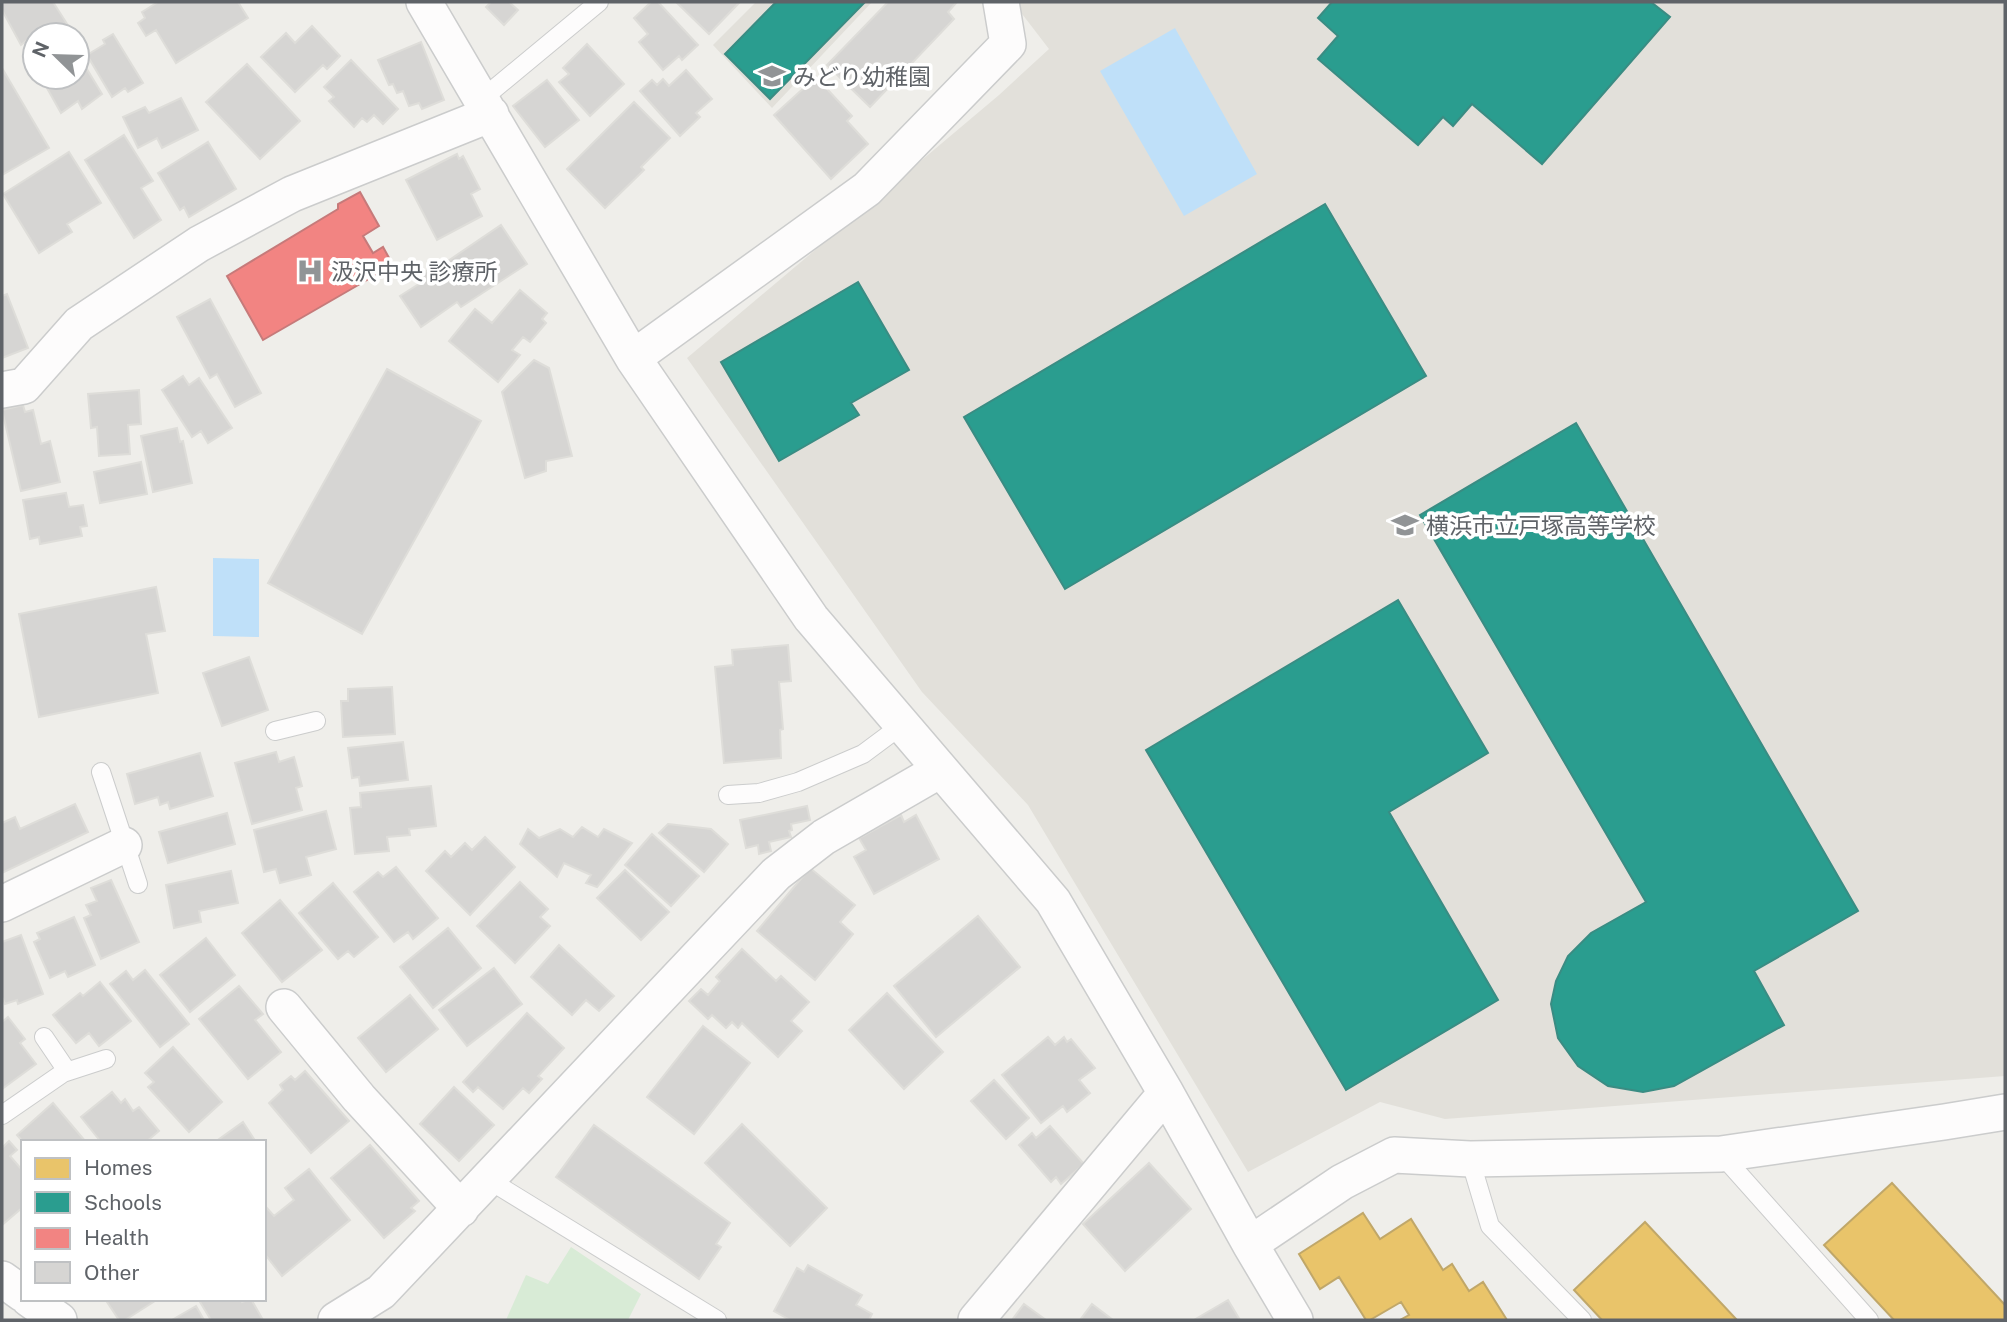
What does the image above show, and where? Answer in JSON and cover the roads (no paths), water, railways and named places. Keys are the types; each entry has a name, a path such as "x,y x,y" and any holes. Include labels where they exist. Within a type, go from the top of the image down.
{"street":[{"path":"424,2 634,358 811,618 1054,901 1295,1320"},
{"path":"634,358 867,189 1008,44 1002,2"},
{"path":"2,390 24,386 79,324 199,244 292,194 486,106"},
{"path":"336,1320 381,1292 776,874 824,836 940,770"},
{"path":"2,904 124,845"},
{"path":"284,1007 359,1098 461,1209"},
{"path":"976,1320 1166,1093"},
{"path":"1250,1244 1342,1182 1394,1155 1470,1159 1721,1154 2005,1112"},
{"path":"2,1279 21,1293"},
{"path":"32,1301 58,1320"}],"lane":[{"path":"486,106 599,2"},
{"path":"275,731 316,721"},
{"path":"728,795 759,793 798,782 863,754 902,725"},
{"path":"101,772 138,884"},
{"path":"44,1037 67,1072"},
{"path":"2,1115 67,1072 106,1059"},
{"path":"1721,1154 1869,1320"},
{"path":"1470,1159 1490,1226 1582,1320"},
{"path":"488,1180 717,1320"}],"water":[{"path":"1175,28 1257,174 1184,216 1100,71"},
{"path":"213,558 259,559 259,637 213,636"}],"place":[{"name":"みどり幼稚園","path":"772,76"},
{"name":"汲沢中央 診療所","path":"310,271"},
{"name":"横浜市立戸塚高等学校","path":"1405,525"}]}
